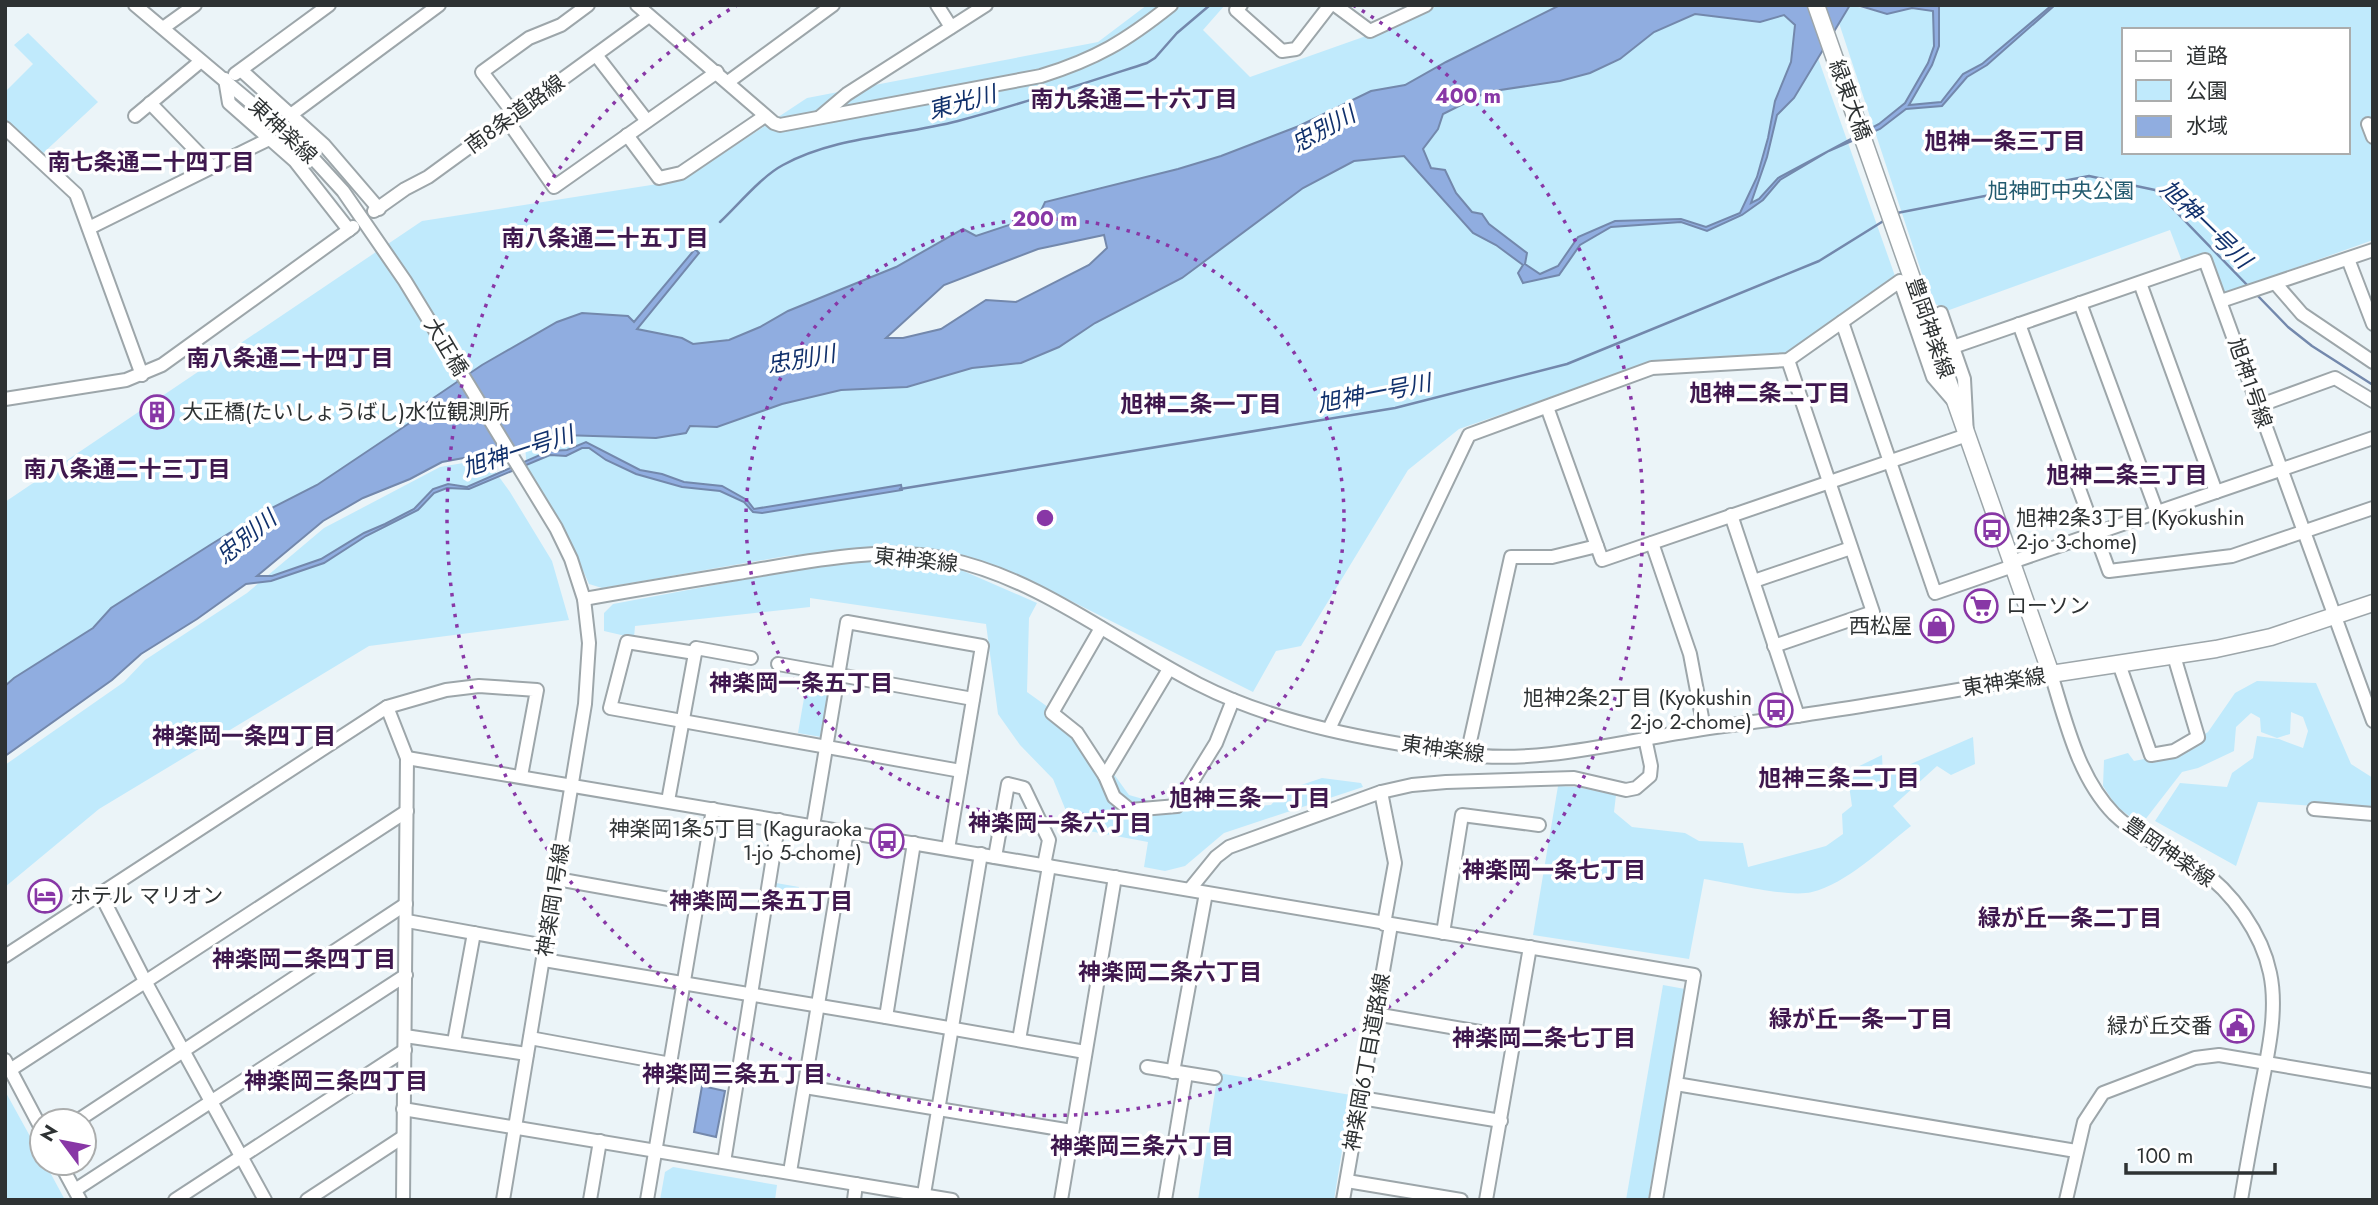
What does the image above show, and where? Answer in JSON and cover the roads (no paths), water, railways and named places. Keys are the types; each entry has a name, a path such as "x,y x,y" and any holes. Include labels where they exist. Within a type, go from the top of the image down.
{"main road":[{"name":"緑東大橋","path":"1816,5 1884,196"},
{"name":"豊岡神楽線","path":"1884,196 2051,674"},
{"name":"東神楽線","path":"2051,674 2174,656 2271,637 2373,603"}],"street":[{"name":"東神楽線","path":"135,5 300,144 373,231 405,281"},
{"path":"163,28 195,5"},
{"path":"5,399 142,376 162,365 351,228 295,161 229,103 225,79 242,71 328,5"},
{"path":"242,71 292,114 439,5"},
{"path":"587,5 561,25 529,38 482,72 554,187 717,72"},
{"path":"728,82 832,5"},
{"path":"937,5 951,27"},
{"path":"817,118 847,94 986,5"},
{"path":"643,9 765,116 780,125 1041,76 1078,65 1113,48 1171,5"},
{"path":"1241,5 1237,10 1282,51 1296,49 1332,5 1370,31 1426,5"},
{"name":"南8条道路線","path":"292,114 348,171 377,210 405,189 428,177 596,55 643,9"},
{"path":"596,55 647,121"},
{"path":"135,116 201,61"},
{"path":"150,103 212,167"},
{"path":"627,135 659,178 681,173 765,116"},
{"path":"5,128 76,194 142,376"},
{"path":"89,228 269,139"},
{"path":"2221,301 2373,250"},
{"path":"2348,259 2373,324"},
{"name":"旭神1号線","path":"2140,283 2205,260 2333,616 2369,701 2373,721"},
{"name":"大正橋","path":"405,281 556,528 571,559 584,599"},
{"path":"1329,729 1469,435 1652,368 1788,360 1900,281 1933,377 1956,404"},
{"path":"1953,347 2140,283 2216,492"},
{"path":"2270,286 2302,314 2373,362"},
{"path":"2080,303 2157,512"},
{"path":"1547,407 1602,561 1967,435 1964,379 1941,313"},
{"path":"1842,322 1935,593 2095,533 2373,438"},
{"path":"2019,324 2109,571 2232,556 2373,508"},
{"path":"1774,646 1873,612 1788,360"},
{"path":"2258,406 2335,378 2373,401"},
{"path":"1731,515 1798,716"},
{"path":"1652,543 1690,654 1704,728"},
{"path":"1467,755 1511,557 1552,557 1597,546"},
{"path":"1754,581 1851,548"},
{"name":"東神楽線","path":"584,599 839,556 895,554 947,559 995,574 1054,601 1168,668 1233,700 1277,716 1329,729 1467,755 1533,756 2051,674"},
{"name":"神楽岡1号線","path":"503,1200 544,960 588,673 589,643 584,599"},
{"path":"813,826 847,622 982,646 948,849"},
{"path":"1101,628 1052,713 1077,733 1105,776 1114,797 1130,810 1177,806 1216,743 1233,700"},
{"path":"695,653 627,642 610,708 961,771"},
{"path":"668,801 696,648 751,658"},
{"path":"2119,664 2151,755 2174,751 2198,737 2174,656"},
{"path":"778,664 973,699"},
{"path":"1105,776 1168,668"},
{"name":"豊岡神楽線","path":"2051,674 2090,783 2113,813 2139,835 2201,870 2226,892 2252,929 2270,974 2272,1003 2269,1046 2241,1200"},
{"path":"5,956 387,707 446,690 479,686 537,690 521,776"},
{"path":"387,707 407,758 403,1200"},
{"path":"1190,890 1216,857 1230,847 1381,792 1412,785 1446,782 1574,778 1626,790 1636,788 1650,776 1651,766 1645,738"},
{"path":"407,758 1694,975 1656,1200"},
{"path":"995,857 1008,784 1024,788 1049,839 1018,1040"},
{"name":"神楽岡6丁目道路線","path":"1343,1200 1375,1014 1395,863 1381,792"},
{"path":"647,1200 713,809"},
{"path":"2314,809 2373,814"},
{"path":"30,1107 8,1065 145,981 407,811"},
{"path":"1443,933 1462,815 1539,825"},
{"path":"724,1162 779,820"},
{"path":"790,1172 847,831"},
{"path":"886,1017 914,843"},
{"path":"924,1198 981,854"},
{"path":"1061,1200 1115,877"},
{"path":"557,879 697,904"},
{"path":"1165,1200 1206,892"},
{"path":"100,893 265,1200"},
{"path":"98,1107 406,904"},
{"path":"407,921 546,946"},
{"path":"454,1042 474,933"},
{"path":"1486,1200 1530,947"},
{"path":"544,960 1085,1052"},
{"path":"67,1177 77,1195 213,1101 406,975"},
{"path":"1375,1014 1515,1038"},
{"path":"405,1036 527,1054"},
{"path":"530,1038 671,1064"},
{"path":"176,1200 405,1050"},
{"path":"2066,1200 2084,1122 2103,1093 2196,1058 2219,1055 2373,1081"},
{"path":"1147,1067 1215,1078"},
{"path":"1676,1084 2076,1151"},
{"path":"805,1087 1072,1131"},
{"path":"1361,1098 1501,1121"},
{"path":"403,1109 790,1172 924,1198 953,1200"},
{"path":"307,1200 402,1138"},
{"path":"590,1200 600,1141"},
{"path":"1347,1181 1461,1200"},
{"path":"854,1200 856,1184"}],"water":[{"name":"忠別川","path":"1560,5 1850,5 1794,98 1777,115 1767,157 1751,203 1759,199 1778,178 1879,124 1905,103 1928,63 1934,46 1933,11 1912,8 1887,14 1857,5 1939,5 1939,46 1932,65 1909,105 1941,102 1963,74 1982,64 2055,5 1987,65 1967,77 1942,106 1906,109 1880,129 1829,151 1780,180 1763,200 1742,215 1707,231 1681,222 1611,227 1580,245 1559,275 1523,283 1518,273 1523,265 1496,245 1473,233 1404,156 1354,161 1303,188 1182,278 1095,323 1059,347 1021,363 972,368 907,387 841,390 782,404 717,427 690,426 686,433 656,438 562,435 546,443 442,462 410,479 363,498 323,521 257,576 272,576 321,559 364,533 414,509 433,489 448,484 467,487 549,451 567,450 586,442 640,470 684,482 722,486 747,500 754,509 901,485 902,490 762,513 753,512 744,502 720,491 682,487 636,474 606,460 589,448 582,448 566,456 550,455 469,489 447,488 434,493 418,510 366,536 324,563 271,581 246,584 141,654 112,680 5,756 5,686 14,678 93,628 111,608 262,513 317,485 420,416 423,405 482,365 557,322 582,313 628,316 634,322 695,249 699,253 637,329 682,338 693,344 729,340 788,311 896,267 963,229 976,236 1039,215 1045,202 1221,156 1299,126 1371,91 1405,85","holes":["1695,14 1760,22 1784,15 1795,25 1791,62 1775,101 1757,177 1740,213 1706,227 1681,219 1615,221 1578,237 1558,266 1540,274 1525,264 1527,253 1489,224 1482,214 1472,212 1456,193 1445,170 1431,168 1423,149 1438,129 1443,114 1487,92 1560,81 1590,73 1620,59 1654,32","1104,235 1107,248 1089,265 1016,302 986,300 941,329 903,338 886,338 944,285 1038,249"]},
{"path":"702,1086 725,1091 716,1137 694,1132"}],"waterway":[{"name":"東光川","path":"720,222 767,176 803,155 847,142 958,121 1147,63 1210,5"},
{"name":"旭神一号川","path":"1897,213 2089,176 2155,190 2250,288"},
{"name":"旭神一号川","path":"900,489 1395,408 1567,364 1819,261 1885,220"},
{"name":"旭神一号川","path":"2257,295 2288,327 2312,346 2373,385"}],"place":[{"name":"大正橋(たいしょうばし)水位観測所","path":"157,412"},
{"name":"旭神2条3丁目 (Kyokushin 2-jo 3-chome)","path":"1992,530"},
{"name":"ローソン","path":"1981,606"},
{"name":"西松屋","path":"1937,626"},
{"name":"旭神2条2丁目 (Kyokushin 2-jo 2-chome)","path":"1776,710"},
{"name":"神楽岡1条5丁目 (Kaguraoka 1-jo 5-chome)","path":"887,841"},
{"name":"ホテル マリオン","path":"45,896"},
{"name":"緑が丘交番","path":"2237,1026"}],"district":[{"name":"南九条通二十六丁目","path":"1134,99"},
{"name":"旭神一条三丁目","path":"2005,141"},
{"name":"南七条通二十四丁目","path":"151,162"},
{"name":"南八条通二十五丁目","path":"605,238"},
{"name":"南八条通二十四丁目","path":"290,358"},
{"name":"旭神二条二丁目","path":"1770,393"},
{"name":"旭神二条一丁目","path":"1201,404"},
{"name":"南八条通二十三丁目","path":"127,469"},
{"name":"旭神二条三丁目","path":"2127,475"},
{"name":"神楽岡一条五丁目","path":"801,683"},
{"name":"神楽岡一条四丁目","path":"244,736"},
{"name":"旭神三条二丁目","path":"1839,778"},
{"name":"旭神三条一丁目","path":"1250,798"},
{"name":"神楽岡一条六丁目","path":"1060,823"},
{"name":"神楽岡一条七丁目","path":"1554,870"},
{"name":"神楽岡二条五丁目","path":"761,901"},
{"name":"緑が丘一条二丁目","path":"2070,918"},
{"name":"神楽岡二条四丁目","path":"304,959"},
{"name":"神楽岡二条六丁目","path":"1170,972"},
{"name":"緑が丘一条一丁目","path":"1861,1019"},
{"name":"神楽岡二条七丁目","path":"1544,1038"},
{"name":"神楽岡三条五丁目","path":"734,1074"},
{"name":"神楽岡三条四丁目","path":"336,1081"},
{"name":"神楽岡三条六丁目","path":"1142,1146"}],"park label":[{"name":"旭神町中央公園","path":"2061,191"}]}
